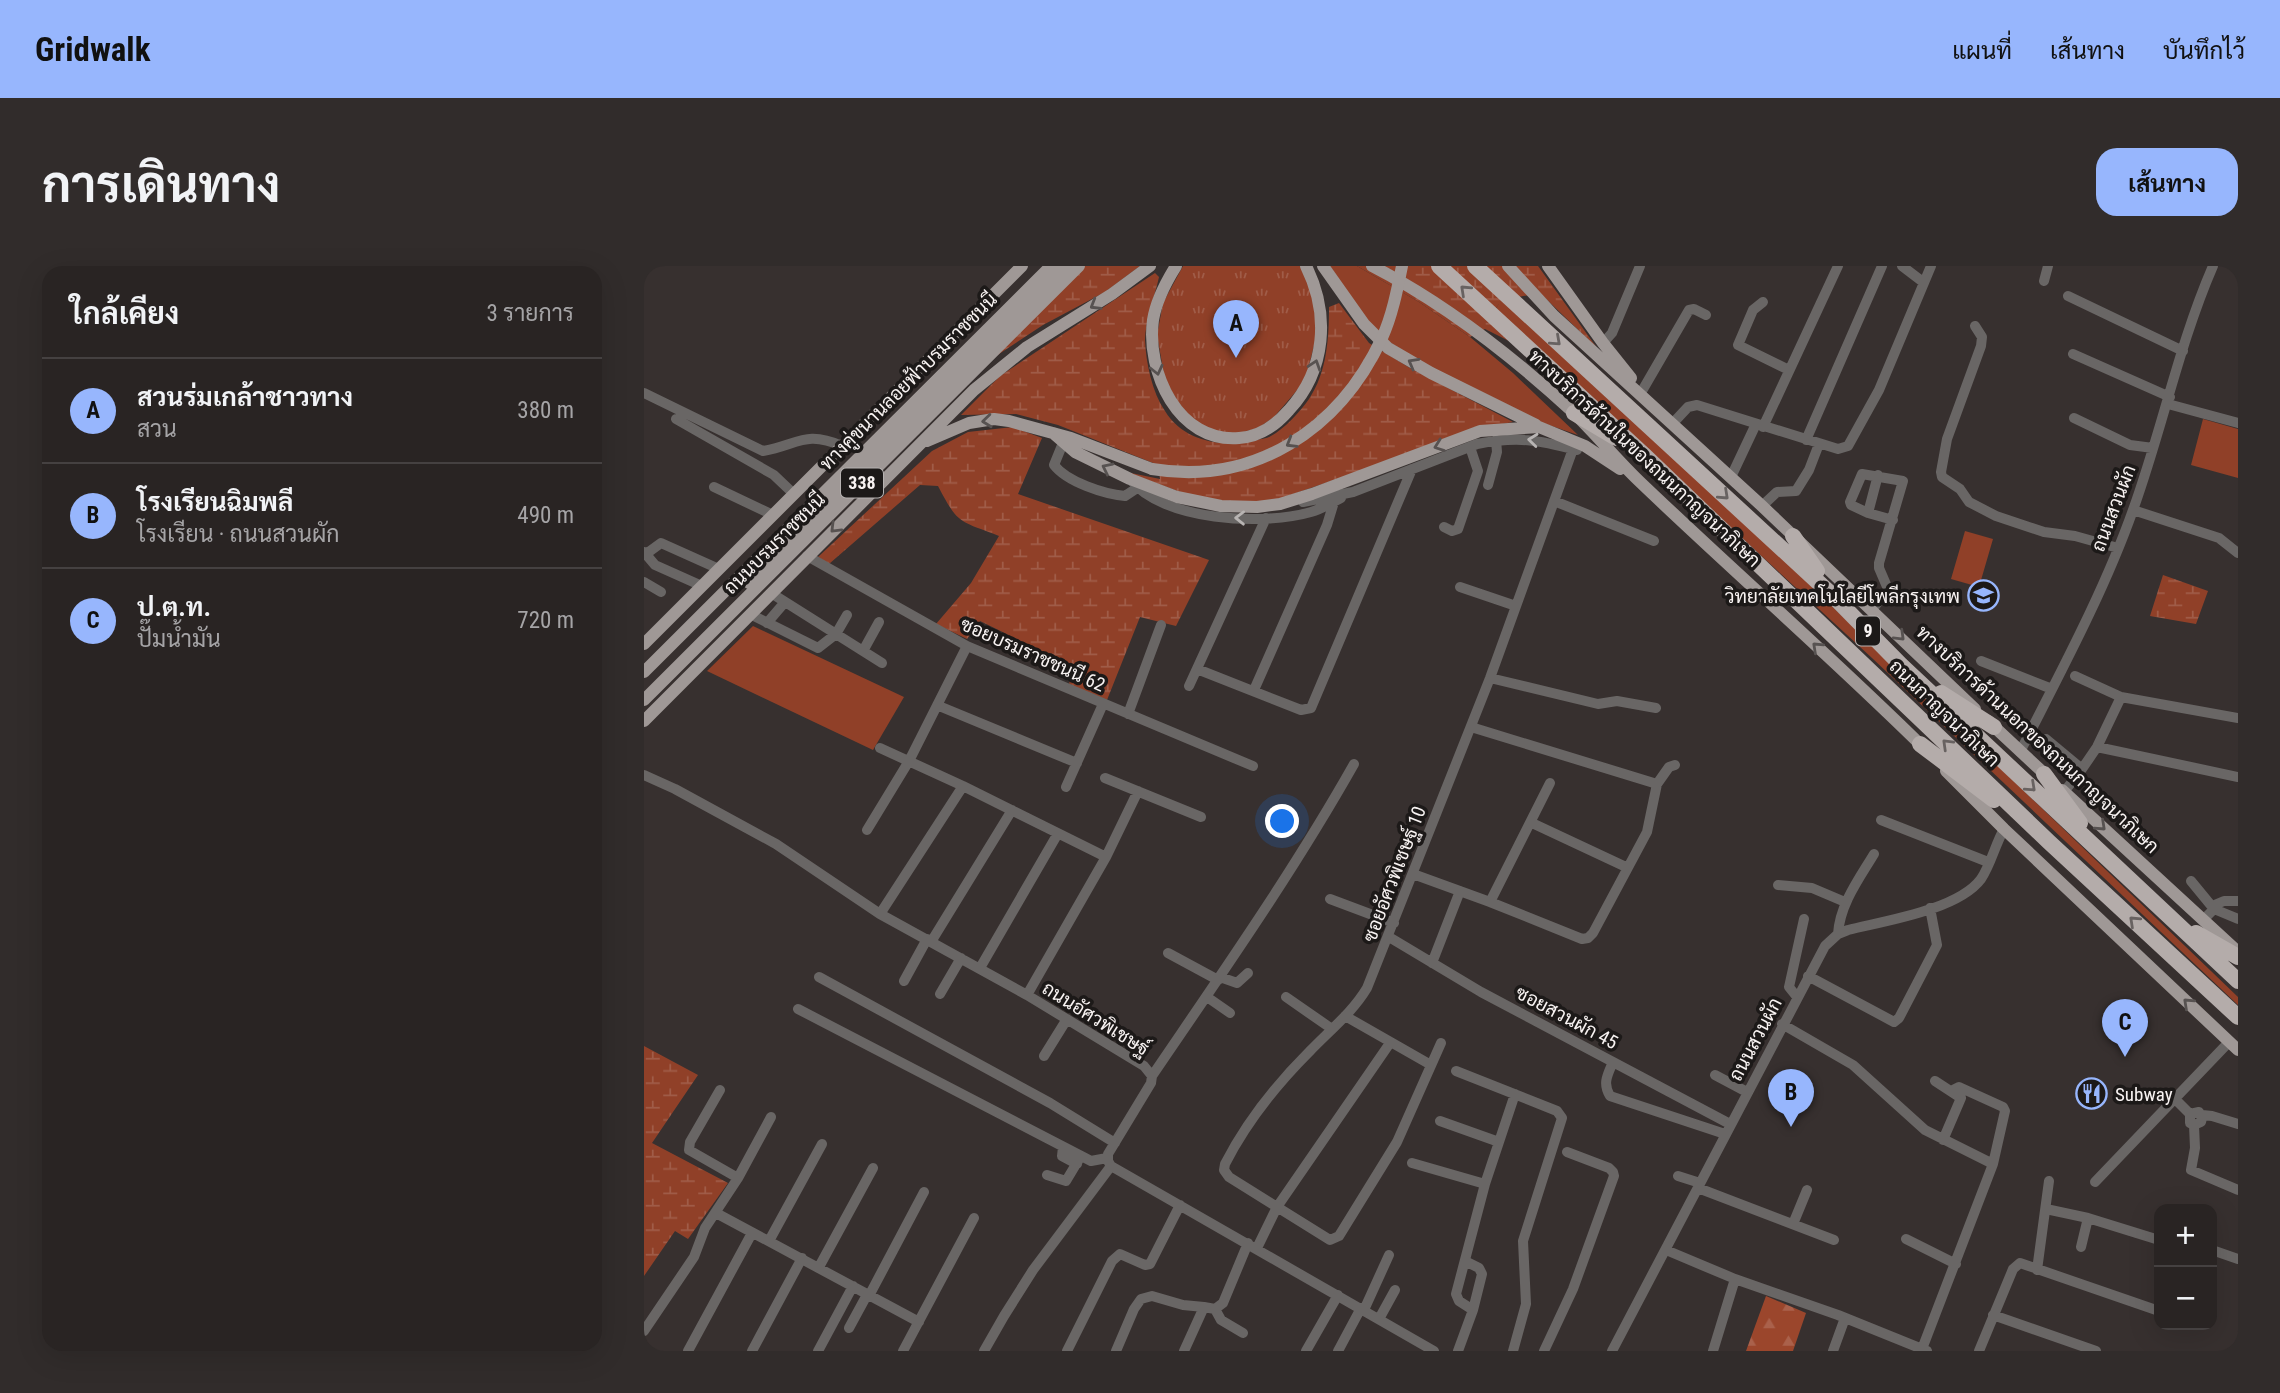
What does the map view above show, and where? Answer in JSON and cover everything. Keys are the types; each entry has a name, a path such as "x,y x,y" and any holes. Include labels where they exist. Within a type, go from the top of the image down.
{"highway":[{"name":"ถนนกาญจนาภิเษก","path":"1439,266 1645,456 2049,842 2238,1017"},
{"name":"ถนนกาญจนาภิเษก","path":"1475,266 1832,594 1907,671 2238,981"},
{"path":"1574,413 1645,456"},
{"path":"1793,536 1832,594"},
{"path":"1907,671 1994,727"},
{"path":"1920,744 2049,842"},
{"path":"2044,774 2101,853"},
{"path":"2170,917 2238,955"}],"main road":[{"name":"ถนนบรมราชชนนี","path":"644,666 1044,266"},
{"name":"ทางคู่ขนานลอยฟ้าบรมราชชนนี","path":"644,672 1051,266"},
{"name":"ทางคู่ขนานลอยฟ้าบรมราชชนนี","path":"644,689 1065,266"},
{"name":"ถนนบรมราชชนนี","path":"644,702 1079,266"},
{"name":"338","path":"644,721 974,390 1027,347 1112,294 1150,266"},
{"path":"1176,266 1153,319 1155,364 1165,393 1185,418 1197,428 1210,434 1239,438 1272,426 1284,416 1298,401 1315,368 1321,340 1321,321 1317,294 1306,266"},
{"path":"1323,266 1364,324 1388,348 1431,373 1539,427 1571,439 1638,480"},
{"name":"ทางบริการด้านในของถนนกาญจนาภิเษก","path":"1372,266 1386,271 1446,309 1511,359 1574,413 1638,480 1920,744 2004,829 2234,1046"},
{"path":"918,445 969,423 995,419 1025,423 1058,438 1152,469 1205,473 1242,466 1285,447 1318,424 1357,380 1376,349 1389,319 1402,266"},
{"name":"ทางบริการด้านนอกของถนนกาญจนาภิเษก","path":"1508,266 1554,316 1731,477 2238,955"},
{"path":"1548,266 1603,343 1653,406"},
{"name":"338","path":"644,644 1017,267"},
{"path":"881,464 950,413"},
{"path":"1058,438 1075,452 1133,483 1199,503 1239,507 1280,504 1312,494 1480,431 1539,427"},
{"path":"644,657 758,530"},
{"path":"644,702 705,658"}],"street":[{"path":"1603,343 1612,333 1640,266"},
{"path":"1731,477 1789,370 1838,266"},
{"path":"1806,440 1882,266"},
{"path":"1902,266 1923,282"},
{"path":"1673,423 1683,411 1697,405 1839,449 1850,443 1879,390 1931,266"},
{"path":"2044,281 2048,266"},
{"name":"ถนนสวนผัก","path":"2020,752 2118,548 2213,266"},
{"path":"2068,296 2183,351"},
{"path":"1763,302 1753,310 1738,345 1789,370"},
{"path":"1642,391 1689,310 1694,309 1706,315"},
{"path":"1975,326 1982,337 1981,346 1947,439 1942,477 1960,489 1969,502 1996,516 2044,532 2075,536 2118,548"},
{"path":"2073,354 2169,400 2238,423"},
{"path":"644,393 763,451 817,438 842,446"},
{"path":"2074,418 2130,444 2153,447"},
{"path":"676,419 775,475 794,494"},
{"path":"1058,438 1054,465 1060,472 1104,493 1125,496 1133,483 1154,499 1198,514 1240,519 1308,513 1412,469 1496,440 1540,440 1600,456"},
{"path":"1488,485 1496,461 1496,440"},
{"path":"1762,506 1777,492 1796,491 1809,470 1819,444"},
{"path":"1444,527 1452,531 1458,529 1476,482 1478,471 1470,447"},
{"name":"ซอยอัศวพิเชษฐ์ 10","path":"1277,1207 1229,1177 1224,1170 1225,1164 1284,1078 1345,1016 1367,988 1490,678 1573,449"},
{"path":"1197,669 1301,710 1311,708 1412,469"},
{"path":"1872,610 1888,589 1879,568 1893,520 1903,481 1861,474 1850,502 1852,506 1893,520"},
{"path":"1868,513 1878,475"},
{"path":"714,487 773,515"},
{"path":"1280,504 1353,492"},
{"path":"1554,501 1654,541"},
{"path":"1254,690 1327,525 1334,502"},
{"path":"2133,510 2219,538 2238,553"},
{"path":"1189,686 1266,518"},
{"path":"702,586 650,565 645,553 661,543 719,569"},
{"name":"ซอยบรมราชชนนี 62","path":"807,556 967,646 1253,766"},
{"path":"644,582 661,592"},
{"path":"1460,587 1516,607"},
{"path":"771,593 882,663"},
{"path":"767,623 785,602"},
{"path":"750,614 818,648 836,634 847,615"},
{"path":"863,651 879,622"},
{"path":"1128,714 1161,625"},
{"path":"867,830 939,706 967,646"},
{"path":"1981,661 2052,689"},
{"path":"2075,676 2121,697 2238,718"},
{"path":"1490,678 1598,704 1617,701 1656,708"},
{"path":"2064,792 2097,747 2121,697"},
{"path":"1066,786 1103,704"},
{"path":"939,706 1077,763"},
{"path":"1471,727 1657,784"},
{"path":"2046,739 2082,769"},
{"path":"2097,747 2238,777"},
{"path":"880,748 1106,857"},
{"path":"1152,1076 1318,827 1353,764"},
{"path":"1413,874 1582,939 1588,938 1647,832 1657,784 1669,767 1675,765"},
{"name":"ถนนอัศวพิเชษฐ์","path":"644,775 766,839 880,914 1027,995 1144,1066 1152,1076 1151,1083 1115,1143 1109,1162 1034,1270 984,1351"},
{"path":"1105,778 1201,817"},
{"path":"1490,902 1550,783"},
{"path":"880,914 963,786"},
{"path":"1027,995 1106,857 1138,791"},
{"path":"904,981 1012,810"},
{"path":"1881,820 1987,862"},
{"path":"1532,823 1626,867"},
{"path":"1874,854 1846,902 1839,918 1838,934 1957,898 1973,887 1983,874 2004,829"},
{"path":"980,968 1057,835"},
{"path":"2191,881 2213,907 2238,919"},
{"path":"1778,885 1812,888 1846,902"},
{"path":"1432,963 1461,891"},
{"path":"1329,899 1394,923"},
{"path":"2203,920 2213,907 2224,901 2238,901"},
{"path":"1808,976 1894,1022 1937,945 1930,908"},
{"path":"1797,997 1789,987 1804,919"},
{"name":"ถนนสวนผัก","path":"1612,1351 1808,976 1825,946 1838,934"},
{"name":"ซอยสวนผัก 45","path":"1389,937 1481,992 1613,1062 1728,1129"},
{"path":"1168,953 1219,979 1237,983 1248,973"},
{"path":"940,994 961,958"},
{"path":"819,977 1050,1103 1115,1143"},
{"path":"1207,997 1230,1013"},
{"path":"1286,998 1332,1028"},
{"path":"798,1009 1063,1147 1079,1160 1109,1162 1429,1350"},
{"path":"1345,1016 1431,1065"},
{"path":"1044,1056 1067,1019"},
{"path":"1782,1024 1853,1065 1919,1126 1993,1164"},
{"path":"1116,1351 1141,1299 1152,1296 1183,1305 1209,1308 1223,1303 1277,1207 1390,1043"},
{"path":"1277,1207 1330,1240 1337,1238 1397,1142 1441,1043"},
{"path":"2095,1182 2174,1098 2234,1046"},
{"path":"1613,1062 1605,1080 1610,1096 1728,1129"},
{"path":"1456,1071 1557,1111 1562,1118 1523,1241 1526,1304 1513,1351"},
{"path":"1715,1076 1747,1092"},
{"path":"1935,1081 1960,1096 1960,1103 1943,1140"},
{"path":"1666,1250 1921,1350 1993,1164 2004,1107 1958,1087 1951,1091"},
{"path":"720,1090 690,1142 689,1150 738,1178"},
{"path":"1474,1310 1457,1298 1485,1184 1515,1094"},
{"path":"2174,1098 2195,1118 2195,1148 2190,1171 2238,1190"},
{"path":"2195,1118 2212,1116 2238,1124"},
{"path":"644,1331 694,1257 701,1234 738,1178 771,1117"},
{"path":"1440,1121 1499,1142"},
{"path":"769,1241 822,1143"},
{"path":"1544,1351 1573,1289 1614,1176 1614,1172 1609,1168 1567,1152"},
{"path":"1047,1175 1066,1181 1079,1160"},
{"path":"1412,1163 1485,1184"},
{"path":"819,1267 873,1168"},
{"path":"1678,1176 1833,1240"},
{"path":"2037,1270 2049,1181"},
{"path":"1793,1224 1807,1190"},
{"path":"849,1328 924,1192"},
{"path":"1067,1351 1112,1261 1120,1254 1144,1265 1150,1264 1180,1205"},
{"path":"2046,1209 2088,1217 2154,1238"},
{"path":"716,1213 919,1322"},
{"path":"2081,1247 2088,1217"},
{"path":"903,1351 974,1218"},
{"path":"688,1351 752,1233"},
{"path":"1906,1239 1956,1264"},
{"path":"2217,1252 2238,1259"},
{"path":"1338,1351 1389,1255"},
{"path":"752,1351 802,1258"},
{"path":"1458,1351 1474,1310 1482,1274 1479,1268 1465,1261"},
{"path":"1979,1351 2015,1266 2020,1263 2154,1309"},
{"path":"1713,1351 1735,1279"},
{"path":"818,1351 853,1286"},
{"path":"1378,1318 1395,1290"},
{"path":"1306,1351 1338,1295"},
{"path":"1209,1308 1221,1320 1243,1334"},
{"path":"1184,1351 1209,1308"},
{"path":"1993,1315 2096,1351"},
{"path":"1833,1351 1845,1318"}],"green space":[{"path":"1084,266 1140,266 1105,292 1043,325 990,360"},
{"path":"1183,266 1303,266 1311,284 1318,330 1305,381 1274,417 1258,428 1240,433 1222,433 1207,429 1192,419 1165,380 1157,335 1163,303"},
{"path":"1330,266 1357,266 1419,302 1470,337 1513,373 1578,435 1540,422 1429,367 1375,333"},
{"path":"1357,266 1538,266 1597,348 1540,293 1502,300 1487,320 1509,341 1485,329 1470,337 1419,302"},
{"path":"1155,273 1159,277 1145,333 1150,377 1165,411 1183,430 1193,436 1217,443 1243,442 1269,437 1286,425 1305,404 1320,378 1326,355 1329,307 1339,303 1369,343 1410,368 1513,422 1491,426 1270,502 1207,502 1126,472 1160,479 1158,465 1058,425 1016,414 961,415 1000,376"},
{"path":"1501,300 1788,564 2238,997 2238,1005 1872,658 1495,310"},
{"path":"2203,419 2238,429 2238,478 2191,465"},
{"path":"1013,427 1042,438 1018,494 1209,560 1176,626 1140,617 1107,700 1069,685 1072,666 980,621 967,639 936,624 971,583 999,536 961,520 938,486 920,485 829,564 818,557 932,451 968,432"},
{"path":"1965,531 1993,539 1979,587 1951,579"},
{"path":"2163,575 2208,591 2196,624 2150,616"},
{"path":"753,626 904,697 873,750 707,671"},
{"path":"644,1046 698,1075 652,1143 728,1183 688,1239 675,1231 644,1276"},
{"path":"1766,1296 1806,1313 1793,1351 1746,1351"}],"place":[{"name":"สวนร่มเกล้าชาวทาง","path":"1236,358"},
{"name":"วิทยาลัยเทคโนโลยีโพลีกรุงเทพ","path":"1983,596"},
{"name":"ป.ต.ท.","path":"2125,1057"},
{"name":"Subway","path":"2092,1094"},
{"name":"โรงเรียนฉิมพลี","path":"1791,1127"}]}
